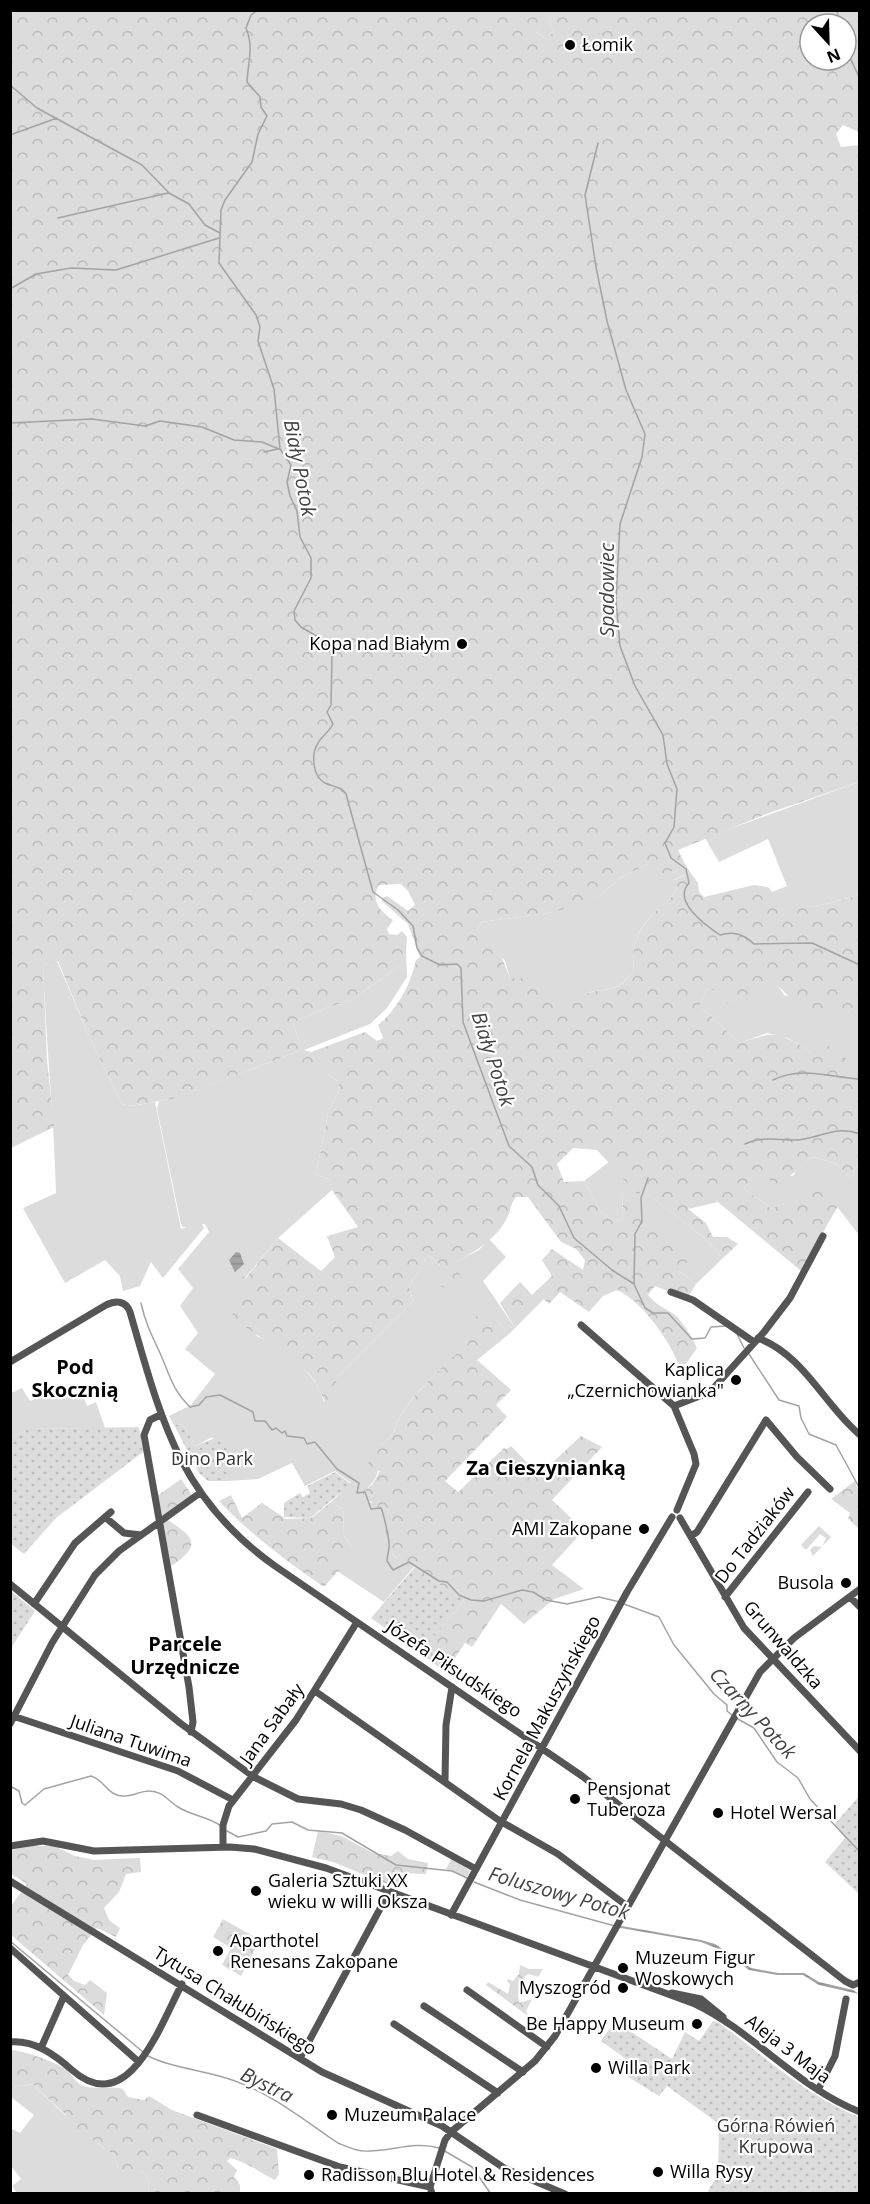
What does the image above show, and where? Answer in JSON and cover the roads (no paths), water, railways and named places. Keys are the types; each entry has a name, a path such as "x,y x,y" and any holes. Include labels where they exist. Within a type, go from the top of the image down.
{"street":[{"path":"581,1325 674,1406 710,1392 790,1298 823,1236"},
{"path":"671,1292 693,1300 751,1345 776,1346 798,1365 843,1421 860,1435"},
{"name":"Józefa Piłsudskiego","path":"10,1362 106,1305 117,1302 124,1304 130,1312 160,1415 177,1456 200,1493 255,1551 542,1748 844,1981 853,1985 860,1982"},
{"name":"Kornela Makuszyńskiego","path":"451,1915 621,1603 676,1515 696,1464 674,1406"},
{"path":"160,1415 150,1420 144,1435 189,1688 193,1722 191,1732"},
{"path":"691,1536 697,1532 766,1420 797,1457 830,1489"},
{"name":"Do Tadziaków","path":"725,1597 808,1492"},
{"path":"10,1724 16,1717 62,1628 95,1575 119,1551 200,1493"},
{"path":"34,1604 75,1543 108,1514 124,1533 141,1535"},
{"name":"Grunwaldzka","path":"676,1515 691,1536 742,1626 860,1751"},
{"path":"10,1584 191,1732 253,1776 298,1799 341,1804 361,1810 415,1835 474,1873"},
{"path":"197,2115 340,2167 431,2190 444,2143 451,2132 523,2072 547,2047 758,1675 794,1638 860,1589"},
{"path":"850,1596 860,1607"},
{"name":"Jana Sabały","path":"223,1847 224,1821 233,1800 315,1691 357,1622"},
{"path":"445,1780 446,1725 452,1687"},
{"path":"315,1691 503,1822 555,1852 627,1906"},
{"name":"Juliana Tuwima","path":"16,1717 178,1771 233,1800"},
{"name":"Aleja 3 Maja","path":"10,1846 50,1841 94,1851 250,1848 305,1862 592,1968 690,1998 712,2009 818,2090 860,2112"},
{"name":"Tytusa Chałubińskiego","path":"10,1881 350,2087 451,2132 510,2171 565,2193"},
{"path":"300,2058 389,1892"},
{"path":"10,1948 141,2060"},
{"path":"10,2042 22,2042 41,2048 58,2057 83,2079 98,2084 124,2079 141,2060 182,1984"},
{"path":"467,1990 547,2047"},
{"path":"41,2048 64,1996"},
{"path":"818,2090 835,2056 846,1999"},
{"path":"424,2006 523,2072"},
{"path":"394,2024 498,2093"}],"waterway":[{"name":"Biały Potok","path":"258,10 251,15 246,28 250,48 247,82 260,97 261,107 267,116 258,134 252,162 225,200 221,210 219,263 256,315 260,327 258,341 274,389 280,449 291,465 287,482 290,496 297,511 300,537 311,558 311,578 294,611 295,620 301,627 325,641 332,656 331,705 327,712 333,724 314,753 315,770 321,780 339,788 346,794 373,892 398,910 413,926 417,948 422,956 440,965 457,964 461,968 463,1022 509,1146 532,1167 538,1185 559,1206 574,1238 612,1270 634,1284 645,1308 653,1313 668,1313 692,1339 705,1338 711,1327 726,1326"},
{"path":"857,72 860,79"},
{"path":"10,85 37,108 142,165 169,193 189,204 205,225 220,233"},
{"path":"10,135 57,118"},
{"name":"Spadowiec","path":"598,143 585,195 596,267 607,321 626,390 645,434 642,457 620,524 616,601 620,646 635,686 663,735 667,764 677,789 674,827 665,843 671,858 686,869 689,883 685,890 687,905 699,919 720,935 738,934 754,944 812,943 860,965"},
{"path":"58,218 168,193"},
{"path":"10,289 36,274 71,268 116,270 219,238"},
{"path":"10,423 92,419 145,426 160,421 202,427 234,440 262,442 279,449"},
{"path":"264,452 278,449"},
{"path":"773,1080 805,1073 860,1079"},
{"path":"745,1144 764,1139 803,1139 842,1131 860,1134"},
{"path":"634,1284 635,1234 642,1221 641,1198 648,1178"},
{"name":"Czarny Potok","path":"141,1303 149,1329 172,1381 190,1407 199,1405 206,1397 220,1395 253,1412 255,1421 265,1421 272,1430 276,1428 282,1433 285,1431 287,1436 304,1438 307,1444 315,1442 337,1469 359,1483 357,1493 365,1492 371,1509 381,1508 389,1543 387,1561 393,1570 409,1562 439,1581 447,1582 459,1595 471,1600 484,1601 522,1590 533,1592 546,1600 567,1604 599,1597 620,1602"},
{"name":"Biały Potok","path":"737,1334 744,1348"},
{"name":"Biały Potok","path":"749,1354 779,1400 799,1406 801,1418 809,1434 836,1445 860,1489"},
{"name":"Czarny Potok","path":"624,1604 659,1617 674,1645 714,1694 727,1705 727,1711 732,1715"},
{"name":"Czarny Potok","path":"736,1718 754,1728 777,1762 798,1778 810,1799 860,1852"},
{"name":"Foluszowy Potok","path":"10,1786 19,1791 22,1803 25,1805 44,1789 91,1776 117,1795 125,1796 145,1791 158,1793 183,1810 221,1826"},
{"name":"Foluszowy Potok","path":"227,1831 238,1837 266,1831 272,1824 292,1822 308,1830 342,1833 396,1865 452,1871 467,1878"},
{"name":"Foluszowy Potok","path":"474,1882 520,1900 615,1926"},
{"name":"Bystra","path":"10,1941 143,2052"},
{"name":"Bystra","path":"146,2055 156,2060 224,2077 249,2086 338,2143 353,2149 378,2151 422,2146 439,2148"},
{"name":"Bystra","path":"443,2150 472,2167 491,2194"}],"place":[{"name":"Łomik","path":"570,45"},
{"name":"Kopa nad Białym","path":"462,644"},
{"name":"Kaplica „Czernichowianka\"","path":"736,1380"},
{"name":"AMI Zakopane","path":"644,1529"},
{"name":"Busola","path":"846,1583"},
{"name":"Pensjonat Tuberoza","path":"575,1799"},
{"name":"Hotel Wersal","path":"718,1813"},
{"name":"Galeria Sztuki XX wieku w willi Oksza","path":"256,1891"},
{"name":"Aparthotel Renesans Zakopane","path":"218,1951"},
{"name":"Muzeum Figur Woskowych","path":"623,1968"},
{"name":"Myszogród","path":"623,1988"},
{"name":"Be Happy Museum","path":"697,2024"},
{"name":"Willa Park","path":"596,2068"},
{"name":"Muzeum Palace","path":"332,2115"},
{"name":"Willa Rysy","path":"658,2172"},
{"name":"Radisson Blu Hotel & Residences","path":"309,2175"}],"district":[{"name":"Pod Skocznią","path":"75,1378"},
{"name":"Za Cieszynianką","path":"546,1468"},
{"name":"Parcele Urzędnicze","path":"185,1656"}],"park label":[{"name":"Dino Park","path":"212,1459"},
{"name":"Górna Rówień Krupowa","path":"776,2136"}]}
